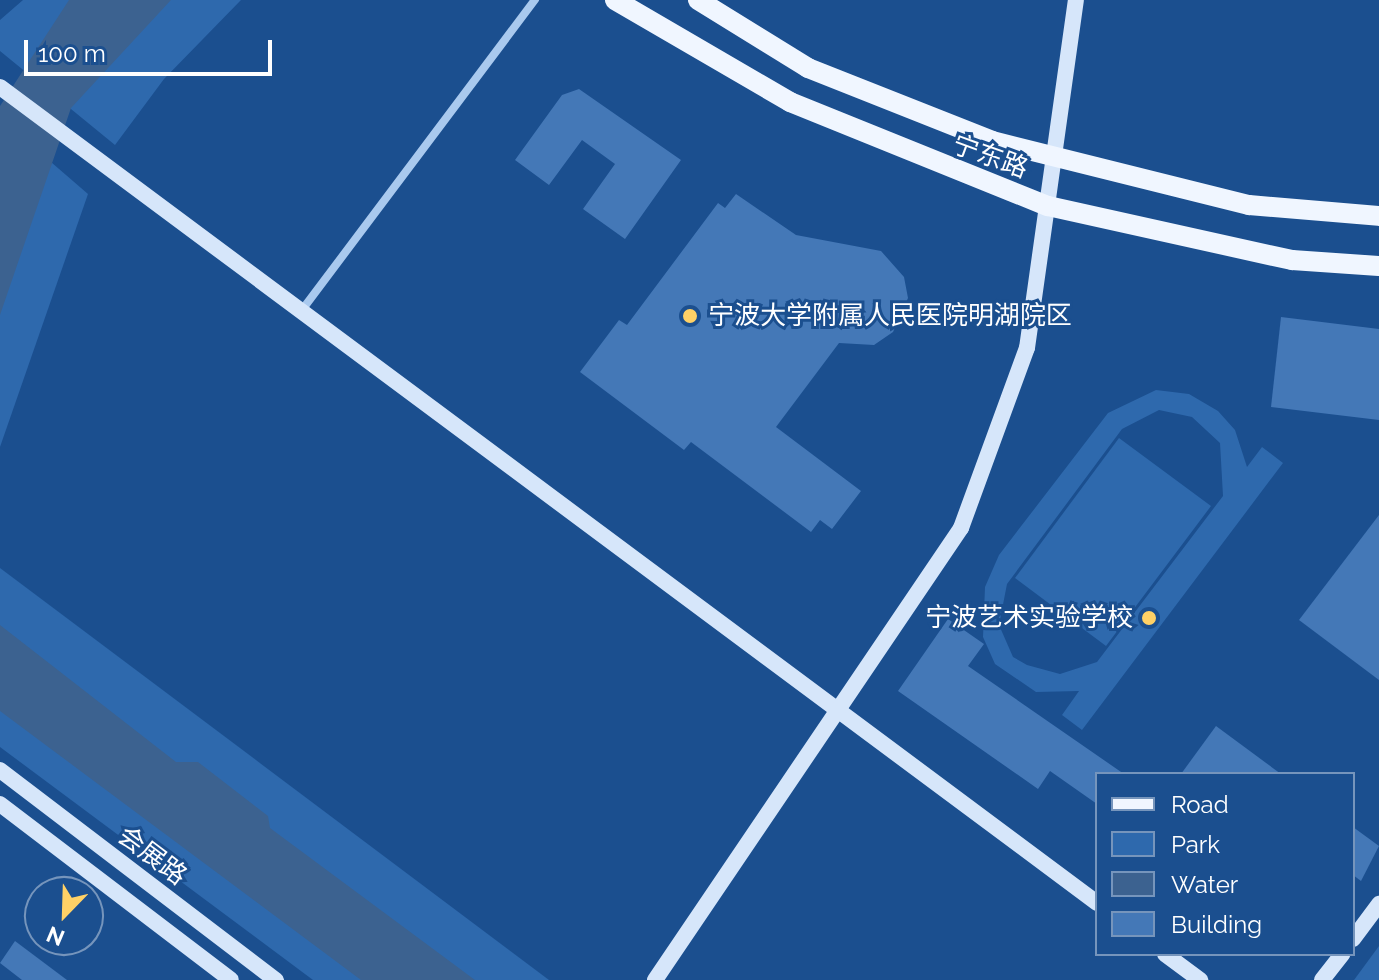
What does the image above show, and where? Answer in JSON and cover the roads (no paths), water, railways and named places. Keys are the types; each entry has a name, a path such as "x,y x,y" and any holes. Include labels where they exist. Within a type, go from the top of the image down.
{"main road":[{"name":"宁东路","path":"615,0 790,102 1048,206 1292,260 1379,266"},
{"name":"宁东路","path":"698,0 808,68 1054,159 1249,205 1379,216"}],"street":[{"path":"302,310 535,0"},
{"path":"655,980 961,528 992,455 1027,348 1076,0"},
{"path":"0,87 1095,901"},
{"name":"会展路","path":"0,770 276,980"},
{"name":"会展路","path":"0,804 231,980"},
{"path":"1355,936 1379,904"},
{"path":"1168,956 1200,980"},
{"path":"1322,980 1340,956"}],"water":[{"path":"69,0 171,0 71,108 0,315 0,106"},
{"path":"0,625 176,762 198,762 268,816 270,828 475,980 361,980 0,711"}],"place":[{"name":"宁波大学附属人民医院明湖院区","path":"690,316"},
{"name":"宁波艺术实验学校","path":"1149,618"}]}
